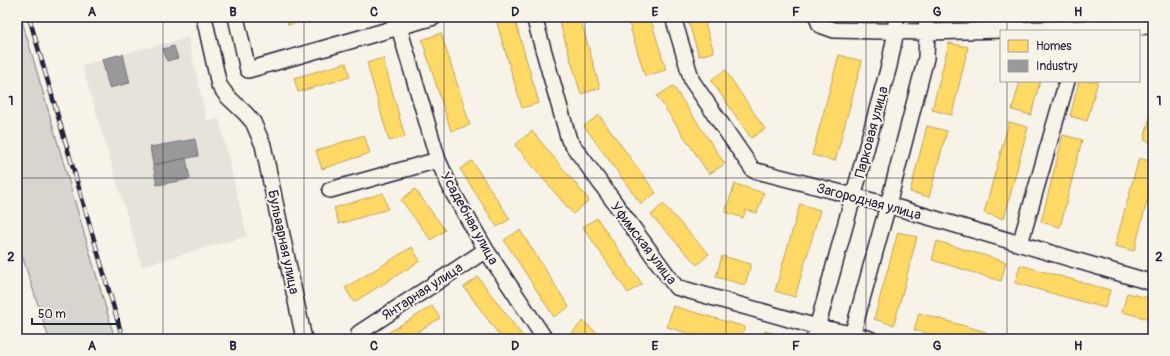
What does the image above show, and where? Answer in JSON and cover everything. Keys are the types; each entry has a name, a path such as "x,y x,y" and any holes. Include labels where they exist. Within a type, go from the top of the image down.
{"street":[{"name":"Бульварная улица","path":"204,17 219,85 227,96 253,122 263,145 304,339"},
{"path":"236,17 248,70 397,22 434,17"},
{"name":"Уфимская улица","path":"534,17 569,140 676,287 815,333 870,339"},
{"name":"Загородная улица","path":"673,17 692,82 753,170 888,205 1020,244 1152,278"},
{"path":"817,17 820,25 834,30 896,24 927,32 1000,31"},
{"path":"852,336 926,58 926,17"},
{"name":"Усадебная улица","path":"397,22 438,160 453,194 486,250 544,339"},
{"name":"Парковая улица","path":"815,333 889,66 896,24"},
{"path":"1030,30 1153,26"},
{"path":"1020,244 1067,82"},
{"path":"330,190 438,160"},
{"name":"Янтарная улица","path":"359,333 486,250"}],"shaded area":[{"path":"17,17 21,17 115,339 49,339 17,240"},
{"path":"188,38 207,121 219,119 247,236 142,266 82,66 102,59"}],"building: Homes":[{"path":"286,17 302,17 303,21 288,25"},
{"path":"505,17 514,17 539,103 522,108 496,20"},
{"path":"558,17 580,17 600,88 581,94"},
{"path":"627,17 650,17 666,70 645,76"},
{"path":"687,17 703,17 714,52 699,56"},
{"path":"441,33 470,125 451,131 422,40"},
{"path":"949,43 968,47 952,115 932,110"},
{"path":"839,55 862,61 835,161 812,155"},
{"path":"383,58 405,137 389,141 367,63"},
{"path":"346,63 350,77 298,92 294,78"},
{"path":"725,70 765,129 751,138 711,80"},
{"path":"1020,82 1040,82 1031,115 1012,110"},
{"path":"1079,82 1098,82 1087,121 1070,116"},
{"path":"673,86 725,164 709,174 657,96"},
{"path":"1153,105 1153,143 1144,140"},
{"path":"599,115 656,193 641,204 584,126"},
{"path":"1009,122 1028,127 1004,219 984,213"},
{"path":"927,126 947,131 929,197 910,192"},
{"path":"532,131 589,200 573,214 515,145"},
{"path":"364,135 370,153 322,169 316,151"},
{"path":"1063,135 1082,140 1060,227 1041,222"},
{"path":"1139,158 1153,162 1153,179 1134,251 1115,246"},
{"path":"472,161 510,219 497,227 460,169"},
{"path":"735,184 764,193 757,213 746,210 743,218 725,212"},
{"path":"415,189 445,230 431,240 401,200"},
{"path":"383,193 388,209 339,224 334,208"},
{"path":"663,204 709,254 697,265 651,215"},
{"path":"800,204 820,210 795,297 775,291"},
{"path":"597,218 642,284 628,293 583,227"},
{"path":"520,230 569,307 554,317 504,240"},
{"path":"898,232 917,237 894,325 874,319"},
{"path":"937,241 1006,262 1001,281 932,260"},
{"path":"412,247 420,261 354,302 345,288"},
{"path":"722,256 751,264 745,285 716,277"},
{"path":"1020,265 1110,290 1105,308 1015,283"},
{"path":"478,277 524,338 523,339 502,339 464,287"},
{"path":"1127,293 1153,299 1153,320 1122,312"},
{"path":"432,306 440,318 406,339 378,339"},
{"path":"673,306 745,327 741,339 707,339 667,327"},
{"path":"919,313 986,332 984,339 947,339 914,330"},
{"path":"583,321 604,339 576,339 571,334"},
{"path":"765,331 788,337 787,339 763,339"},
{"path":"1001,335 1016,339 1000,339"}],"building: Industry":[{"path":"174,46 178,58 167,61 163,49"},
{"path":"123,54 130,83 109,88 102,59"},
{"path":"195,139 198,156 153,165 150,147"},
{"path":"186,158 190,179 157,185 153,165"}],"railway":[{"path":"29,17 123,339"}]}
